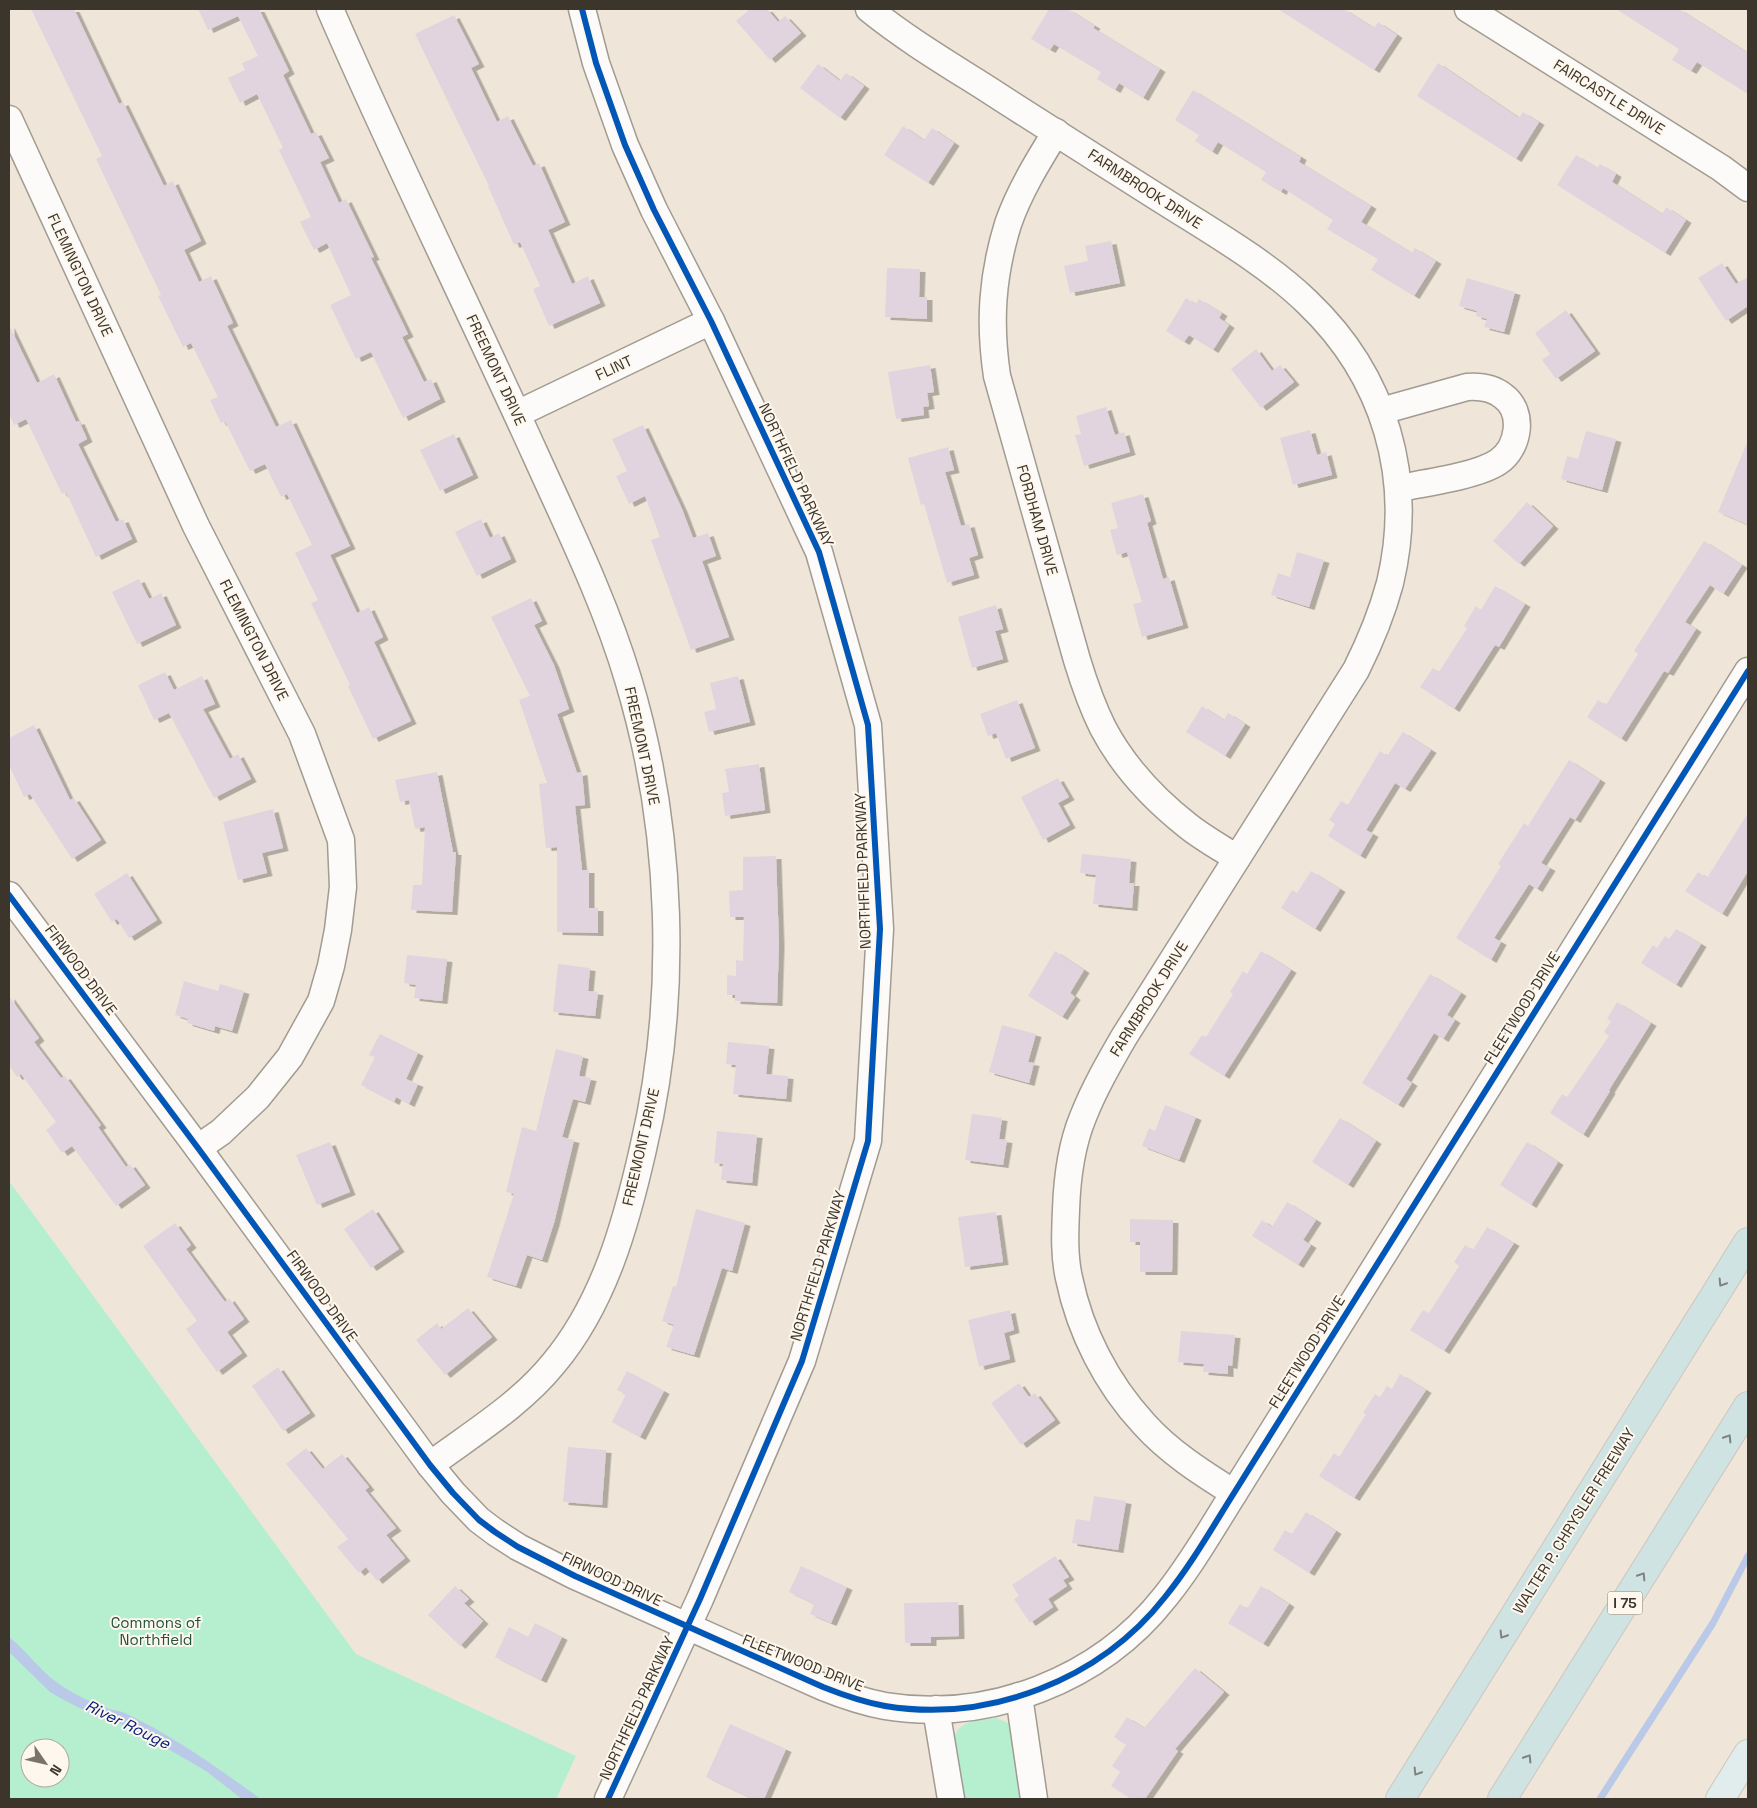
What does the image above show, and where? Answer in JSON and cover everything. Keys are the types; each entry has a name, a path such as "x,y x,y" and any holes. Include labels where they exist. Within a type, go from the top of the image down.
{"highway":[{"name":"WALTER P. CHRYSLER FREEWAY","path":"1400,1799 1748,1242"},
{"name":"I 75","path":"1502,1799 1748,1406"}],"main road":[{"path":"1720,1799 1748,1754"}],"street":[{"name":"FREEMONT DRIVE","path":"330,9 517,414 608,621 628,677 638,714 658,822 663,868 666,973 664,1018 653,1100 637,1175 621,1232 606,1274 570,1344 553,1366 510,1407 430,1465"},
{"name":"NORTHFIELD PARKWAY","path":"582,9 596,63 625,144 654,210 711,321 819,552 868,725 880,929 868,1141 802,1361 688,1627 608,1799"},
{"name":"FARMBROOK DRIVE","path":"869,9 924,48 1204,227 1272,273 1306,301 1336,332 1359,365 1380,411 1390,439 1399,488 1396,554 1390,584 1370,640 1356,670 1124,1037 1099,1082 1082,1118 1072,1157 1066,1194 1065,1241 1069,1277 1078,1315 1090,1344 1110,1379 1144,1425 1168,1447 1234,1493"},
{"name":"FAIRCASTLE DRIVE","path":"1468,9 1722,168 1748,188"},
{"name":"FLEMINGTON DRIVE","path":"9,119 196,526 302,734 340,840 343,887 338,930 331,966 321,1001 290,1058 258,1098 221,1132 198,1148"},
{"name":"FORDHAM DRIVE","path":"1056,132 1023,190 1008,223 998,263 992,320 992,342 1000,391 1077,660 1088,694 1103,728 1124,762 1168,809 1189,827 1237,858"},
{"name":"FLINT","path":"517,414 711,321"},
{"path":"1380,411 1478,386 1504,396 1512,406 1516,417 1517,430 1514,442 1508,454 1498,462 1460,476 1399,488"},
{"name":"FLEETWOOD DRIVE","path":"688,1627 823,1688 852,1698 884,1706 909,1709 936,1709 999,1702 1050,1685 1090,1664 1115,1646 1140,1624 1164,1598 1182,1574 1234,1493 1748,672"},
{"name":"FIRWOOD DRIVE","path":"9,895 198,1148 430,1465 453,1493 479,1520 494,1532 540,1559 688,1627"},
{"path":"1019,1696 1034,1799"},
{"path":"936,1709 951,1799"}],"green space":[{"name":"Commons of Northfield","path":"9,1181 356,1654 576,1756 556,1799 9,1799"},
{"path":"996,1718 1008,1723 1011,1730 1022,1799 964,1799 954,1737 957,1731 965,1724 977,1720"}],"water":[{"name":"River Rouge","path":"9,1637 52,1679 64,1687 103,1707 125,1713 143,1722 195,1753 261,1799 242,1799 206,1771 168,1749 119,1723 101,1719 50,1692 9,1652"}],"building":[{"path":"31,9 74,9 119,104 123,102 164,186 173,181 201,241 184,250 199,282 211,276 233,323 227,326 276,427 291,420 350,546 330,555 357,613 369,607 383,637 374,642 411,721 373,739 311,603 318,600 295,553 312,545 287,494 281,497 265,464 250,471 225,421 221,423 210,400 218,397 191,343 183,347 158,296 161,295 96,159 102,156"},
{"path":"198,9 259,9 289,71 283,75 311,134 316,132 329,158 320,162 339,203 346,199 374,257 371,258 408,334 402,337 424,382 431,379 440,399 403,418 371,352 356,359 330,305 351,295 327,243 314,250 300,222 311,217 279,150 283,148 257,94 240,103 228,78 245,70 242,63 258,56 238,16 208,30"},
{"path":"750,9 767,9 778,22 785,16 801,33 770,60 736,21"},
{"path":"1049,9 1068,9 1095,26 1093,28 1160,69 1143,98 1119,83 1115,90 1097,79 1101,72 1054,44 1050,50 1031,39"},
{"path":"1278,9 1344,9 1374,28 1378,22 1397,35 1374,70"},
{"path":"1616,9 1679,9 1748,53 1748,94 1697,62 1691,71 1672,60 1679,49"},
{"path":"454,15 479,64 471,68 497,122 508,116 533,166 539,163 565,222 548,230 572,284 588,276 600,303 549,326 533,289 540,286 520,242 514,245 489,186 415,34"},
{"path":"1438,63 1519,118 1523,112 1539,122 1516,159 1417,96"},
{"path":"818,64 840,81 846,73 864,86 840,118 800,88"},
{"path":"1193,90 1301,157 1299,162 1371,206 1361,222 1412,253 1415,248 1436,261 1414,296 1371,270 1378,259 1327,229 1333,220 1283,188 1281,192 1261,180 1266,172 1218,142 1212,152 1195,141 1199,135 1175,120"},
{"path":"903,126 924,140 932,128 954,143 928,183 884,155"},
{"path":"1576,155 1597,168 1600,164 1616,174 1612,182 1662,214 1666,207 1686,220 1665,253 1557,185"},
{"path":"1111,241 1120,283 1070,293 1064,266 1088,261 1085,246"},
{"path":"1722,263 1736,284 1748,277 1748,306 1726,321 1698,278"},
{"path":"887,268 920,269 919,297 927,297 927,319 885,317"},
{"path":"1467,278 1515,292 1504,332 1484,327 1487,319 1476,316 1477,311 1459,306"},
{"path":"1186,298 1196,304 1199,299 1222,313 1219,318 1229,325 1213,350 1189,335 1184,342 1166,331"},
{"path":"1566,310 1595,351 1556,379 1542,360 1550,354 1535,333"},
{"path":"9,325 37,383 54,374 76,422 79,421 87,439 78,444 116,522 123,519 132,539 96,557 66,492 62,494 26,419 14,425 9,414"},
{"path":"1256,349 1272,371 1280,365 1294,382 1261,408 1231,369"},
{"path":"930,365 934,392 927,393 929,406 923,407 924,415 896,419 888,372"},
{"path":"1106,407 1115,435 1124,432 1130,452 1084,466 1075,435 1081,434 1076,416"},
{"path":"643,425 682,509 693,538 708,533 716,556 702,561 729,637 691,650 651,540 660,537 645,496 629,504 616,476 627,471 612,439"},
{"path":"1310,430 1317,455 1326,452 1332,475 1293,485 1280,438"},
{"path":"1586,431 1616,439 1602,490 1561,479 1567,456 1578,459"},
{"path":"454,434 473,475 440,491 420,450"},
{"path":"1748,440 1748,525 1718,512"},
{"path":"948,447 954,470 945,472 961,526 969,524 978,555 969,558 974,575 947,583 924,504 921,505 908,458"},
{"path":"1143,494 1151,521 1147,523 1163,579 1169,577 1183,625 1142,637 1133,604 1142,602 1127,552 1117,555 1110,530 1118,528 1111,503"},
{"path":"1527,502 1553,526 1519,564 1493,541"},
{"path":"481,519 490,538 499,533 511,559 477,576 455,532"},
{"path":"1704,541 1742,565 1723,594 1710,585 1685,622 1696,629 1668,673 1664,671 1621,739 1587,717 1598,700 1606,705 1638,654 1634,651"},
{"path":"1297,552 1324,560 1309,607 1271,595 1278,573 1290,577"},
{"path":"139,579 149,599 161,593 176,625 137,644 112,592"},
{"path":"1495,586 1525,604 1499,647 1495,645 1454,709 1420,687 1433,668 1439,672 1467,628 1464,626 1476,606 1481,610"},
{"path":"531,598 542,621 534,625 554,665 569,709 557,714 577,773 582,772 585,805 575,806 582,870 589,870 589,908 598,908 598,933 557,932 557,847 546,848 539,784 547,783 519,700 530,696 491,617"},
{"path":"996,605 1003,629 995,631 1003,659 972,668 958,617"},
{"path":"165,672 174,690 202,676 215,704 203,709 230,759 238,754 251,779 214,798 169,713 154,720 138,685"},
{"path":"738,676 750,722 709,732 704,712 716,709 710,683"},
{"path":"1017,700 1035,748 1006,759 996,733 988,736 980,714"},
{"path":"1202,706 1224,720 1228,713 1245,724 1225,756 1186,732"},
{"path":"34,725 70,800 74,798 101,840 72,859 30,794 24,797 9,765 9,738"},
{"path":"1403,732 1431,750 1405,789 1395,783 1366,830 1373,834 1360,856 1328,836 1335,824 1329,820 1341,801 1348,805 1380,751 1387,756"},
{"path":"1569,760 1600,780 1575,820 1570,817 1541,863 1550,868 1537,889 1529,884 1494,938 1501,942 1491,960 1456,938 1501,866 1498,864 1524,823 1528,826"},
{"path":"759,764 765,810 725,816 722,793 729,792 725,769"},
{"path":"437,772 453,852 456,852 452,912 411,910 413,885 422,885 425,827 415,829 409,800 400,802 395,780"},
{"path":"1058,778 1069,797 1058,803 1070,825 1043,840 1021,797"},
{"path":"273,809 283,848 262,853 267,873 238,880 223,822"},
{"path":"1748,813 1748,871 1722,914 1685,891 1698,872 1707,878"},
{"path":"1082,854 1131,859 1129,883 1134,883 1132,908 1093,904 1096,875 1080,873"},
{"path":"776,856 779,944 777,1003 735,1001 735,995 727,995 727,975 736,976 736,960 743,961 744,917 730,917 729,891 743,890 743,857"},
{"path":"1311,871 1340,889 1315,929 1281,908 1292,890 1297,893"},
{"path":"127,873 157,920 129,938 117,919 112,922 94,894"},
{"path":"1676,929 1701,944 1676,985 1641,963 1653,945 1657,948 1665,936 1669,939"},
{"path":"1055,951 1084,970 1070,993 1075,997 1062,1017 1028,996"},
{"path":"1261,951 1291,970 1224,1076 1189,1054 1202,1035 1206,1037 1233,994 1230,992 1243,971 1247,974"},
{"path":"407,955 447,959 442,1001 414,998 416,985 404,983"},
{"path":"558,964 590,968 588,991 598,992 595,1016 553,1012"},
{"path":"1430,974 1461,993 1447,1015 1455,1020 1443,1039 1434,1033 1406,1079 1412,1083 1398,1105 1362,1083"},
{"path":"184,981 218,991 220,984 244,991 232,1031 215,1026 214,1031 187,1023 188,1019 175,1015"},
{"path":"9,996 39,1038 34,1042 61,1078 65,1076 101,1125 98,1127 126,1167 130,1164 145,1185 116,1206 72,1146 62,1153 46,1130 56,1122 21,1074 17,1077 9,1065"},
{"path":"1617,1002 1651,1023 1583,1135 1550,1113 1562,1094 1567,1097 1609,1036 1604,1032 1611,1021 1607,1019"},
{"path":"1002,1025 1036,1034 1028,1062 1034,1063 1029,1083 989,1072"},
{"path":"380,1034 418,1053 406,1079 418,1084 409,1104 396,1097 394,1102 361,1085 375,1057 369,1055"},
{"path":"728,1042 769,1046 766,1074 788,1076 786,1099 733,1094 736,1065 726,1064"},
{"path":"556,1049 583,1056 579,1076 591,1078 585,1102 573,1099 562,1137 574,1140 554,1223 542,1260 527,1255 516,1286 487,1277 514,1194 506,1192 522,1127 536,1131"},
{"path":"1165,1105 1196,1117 1179,1160 1142,1146 1149,1128 1155,1131"},
{"path":"972,1114 1002,1118 999,1139 1007,1140 1003,1165 965,1160"},
{"path":"1340,1118 1376,1141 1348,1185 1312,1162"},
{"path":"717,1131 757,1135 752,1183 721,1180 723,1164 714,1163"},
{"path":"330,1142 350,1192 317,1205 296,1155"},
{"path":"1527,1142 1558,1162 1531,1205 1500,1185"},
{"path":"1287,1202 1316,1220 1303,1240 1311,1245 1298,1265 1252,1236 1262,1220 1272,1227"},
{"path":"373,1209 399,1249 371,1268 344,1229"},
{"path":"696,1209 745,1223 732,1271 722,1268 694,1355 666,1347 674,1325 662,1321 673,1286 676,1287"},
{"path":"996,1212 1003,1262 965,1267 958,1217"},
{"path":"1130,1219 1173,1220 1172,1272 1140,1272 1140,1242 1130,1242"},
{"path":"175,1223 191,1245 186,1249 225,1302 229,1298 244,1319 227,1332 242,1353 217,1372 186,1329 197,1321 143,1246"},
{"path":"1487,1227 1514,1243 1444,1351 1410,1330 1423,1310 1429,1313 1459,1266 1454,1262 1465,1245 1473,1250"},
{"path":"468,1308 492,1337 445,1375 416,1340 437,1323 441,1329"},
{"path":"1010,1310 1014,1330 1004,1333 1010,1359 979,1367 968,1320"},
{"path":"1181,1331 1235,1335 1232,1366 1228,1365 1228,1374 1203,1372 1204,1364 1178,1362"},
{"path":"278,1367 310,1413 283,1431 252,1386"},
{"path":"627,1371 664,1391 640,1437 612,1422 626,1394 617,1390"},
{"path":"1400,1374 1426,1390 1354,1498 1319,1476 1334,1453 1339,1457 1366,1414 1363,1413 1375,1394 1380,1397 1387,1386 1392,1389"},
{"path":"1019,1383 1029,1397 1035,1393 1055,1420 1021,1445 991,1403"},
{"path":"568,1447 606,1450 602,1505 563,1502"},
{"path":"306,1448 323,1469 342,1454 369,1487 365,1490 396,1528 386,1535 405,1558 377,1581 366,1567 359,1573 337,1547 348,1539 286,1464"},
{"path":"1094,1496 1126,1501 1118,1550 1072,1543 1076,1519 1090,1521"},
{"path":"1306,1512 1336,1531 1309,1573 1273,1550 1285,1530 1292,1534"},
{"path":"1055,1556 1069,1577 1063,1580 1067,1586 1048,1599 1053,1607 1030,1623 1014,1599 1019,1596 1012,1585"},
{"path":"801,1566 847,1587 831,1623 810,1614 814,1604 789,1592"},
{"path":"455,1586 469,1599 464,1603 483,1621 460,1646 428,1615"},
{"path":"1261,1586 1289,1604 1263,1644 1228,1623 1240,1604 1247,1609"},
{"path":"958,1602 959,1636 931,1637 931,1643 905,1643 904,1603"},
{"path":"535,1623 562,1637 541,1680 495,1657 509,1627 528,1637"},
{"path":"1195,1668 1224,1692 1175,1749 1178,1751 1145,1799 1131,1799 1111,1786 1120,1772 1112,1766 1126,1745 1114,1737 1127,1717 1144,1728"},
{"path":"730,1724 786,1749 764,1799 753,1799 706,1777"}],"waterway":[{"path":"1600,1799 1713,1623 1748,1556"}],"cycle path":[{"path":"582,9 596,63 625,145 654,210 711,321 819,552 868,725 880,929 868,1141 802,1361 700,1599 608,1799"},
{"path":"9,895 198,1148 430,1465 479,1520 518,1547 575,1576 831,1690 885,1706 924,1710 963,1708 1002,1701 1040,1689 1075,1672 1108,1651 1139,1626 1175,1585 1748,671"}]}
